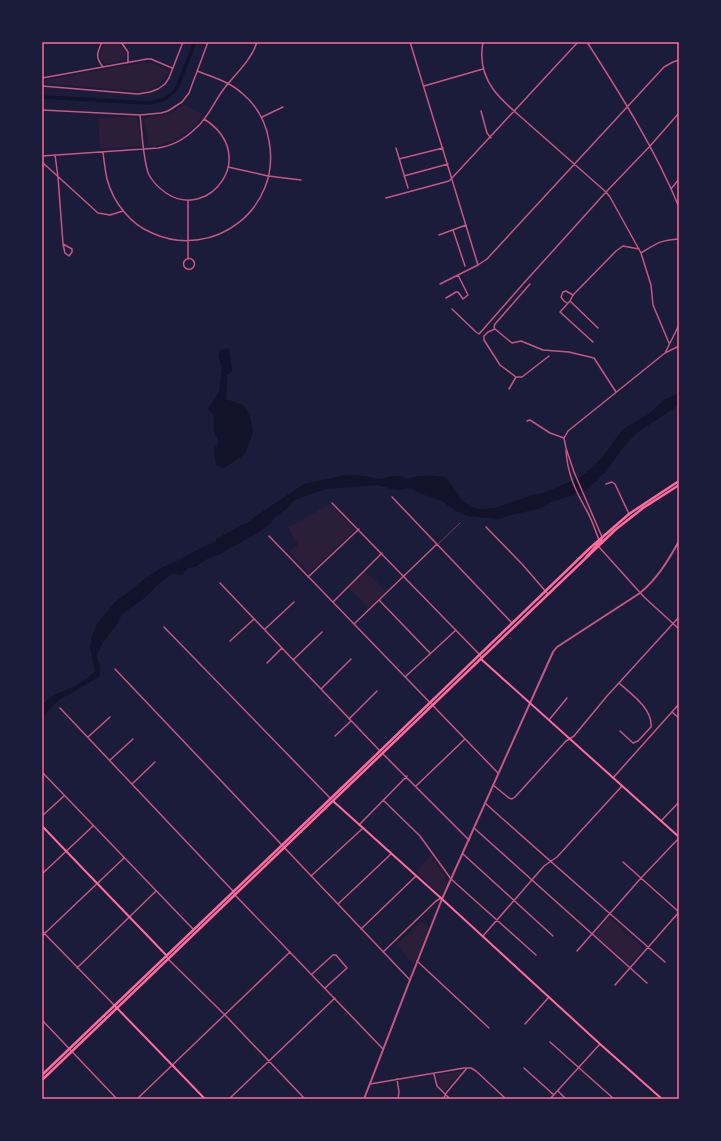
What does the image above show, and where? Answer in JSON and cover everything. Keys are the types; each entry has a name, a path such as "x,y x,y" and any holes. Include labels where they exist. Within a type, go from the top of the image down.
{"main road":[{"path":"42,1080 114,1005 332,800 546,591 629,514 679,481"},
{"path":"431,704 584,560 600,542 607,538 637,512 679,485"},
{"path":"481,658 679,838"},
{"path":"332,800 362,829 442,898 600,1044 662,1099"},
{"path":"42,826 166,955"},
{"path":"42,1074 117,1008 235,895 283,846"},
{"path":"114,1005 204,1099"}],"street":[{"path":"102,42 97,56 104,67"},
{"path":"121,42 128,52 128,63"},
{"path":"42,86 146,93 158,89 165,84 169,78 183,42"},
{"path":"42,110 140,115 164,113 179,105 189,93 208,42"},
{"path":"42,156 162,147 182,139 197,128 204,119 228,84 249,60 257,42"},
{"path":"410,42 478,265"},
{"path":"483,42 482,56 484,69 493,89 574,165 606,192 612,201 641,253 651,286 653,305 669,343"},
{"path":"386,198 449,181 491,138 578,42"},
{"path":"587,42 650,146 679,207"},
{"path":"42,78 150,59 172,68"},
{"path":"440,284 487,259 664,67 679,60"},
{"path":"424,86 484,69"},
{"path":"103,152 108,185 115,200 123,211 136,224 148,232 166,239 188,241 200,240 212,238 241,221 257,202 268,176 271,164 271,152 266,129 262,117 247,98 228,84 197,71"},
{"path":"262,117 283,107"},
{"path":"481,111 487,133 491,138"},
{"path":"452,309 479,334 679,113"},
{"path":"140,115 147,168 153,182 174,198 188,200 202,197 215,190 224,177 228,167 229,155 225,141 220,132 204,119"},
{"path":"396,148 408,188"},
{"path":"399,159 443,148"},
{"path":"55,155 63,244 65,253 69,256 72,249 63,244"},
{"path":"42,162 98,213 110,215 123,211"},
{"path":"404,176 448,164"},
{"path":"228,167 268,176 301,180"},
{"path":"671,188 679,179"},
{"path":"188,200 188,259 184,263 184,266 186,269 190,270 194,267 194,263 191,259 188,259"},
{"path":"439,235 466,225"},
{"path":"453,230 465,266"},
{"path":"641,253 664,240 679,239"},
{"path":"593,342 560,312 570,301 573,295 620,248 626,246 639,250"},
{"path":"446,298 456,292 458,292 463,299 468,295 458,275"},
{"path":"495,329 495,324 530,284"},
{"path":"567,303 561,297 563,292 566,291 573,295"},
{"path":"570,301 598,328"},
{"path":"665,353 679,325"},
{"path":"495,329 485,334 484,340 500,365 516,377 522,377 549,356"},
{"path":"495,329 512,343 521,341 543,350 570,352 594,358 616,392"},
{"path":"679,346 665,353 616,392 568,431 564,438 569,474 580,499 588,512 600,542 640,593 679,629"},
{"path":"509,389 516,377"},
{"path":"527,421 530,420 550,433 564,438"},
{"path":"566,448 600,542"},
{"path":"568,467 572,466"},
{"path":"606,484 612,482 615,484 629,514"},
{"path":"392,497 512,623"},
{"path":"332,502 480,655 481,658"},
{"path":"486,527 548,594"},
{"path":"308,576 359,529"},
{"path":"269,536 498,773"},
{"path":"600,542 607,538"},
{"path":"364,1099 442,898 452,879 498,773 555,649 640,593 652,583 668,561 679,542"},
{"path":"354,624 437,544"},
{"path":"332,602 382,553"},
{"path":"220,583 350,720 407,776 468,840"},
{"path":"379,600 430,654"},
{"path":"264,630 294,602"},
{"path":"494,785 509,798 513,799 569,739 574,736 619,683 679,617"},
{"path":"230,641 254,619"},
{"path":"164,627 332,800"},
{"path":"405,677 456,630"},
{"path":"293,660 322,632"},
{"path":"267,662 282,648"},
{"path":"321,689 351,659"},
{"path":"115,669 410,980"},
{"path":"619,683 646,708 652,724 638,741 635,742 620,731"},
{"path":"335,736 377,691"},
{"path":"549,720 567,698"},
{"path":"613,778 679,704"},
{"path":"60,708 234,891 235,895 383,1049"},
{"path":"672,712 679,718"},
{"path":"87,737 110,717"},
{"path":"416,786 465,739"},
{"path":"110,760 134,740"},
{"path":"132,784 155,762"},
{"path":"42,772 193,930"},
{"path":"358,825 407,776"},
{"path":"483,936 531,880 544,866 557,857 622,786"},
{"path":"42,816 64,795"},
{"path":"383,800 420,836 452,879 536,956"},
{"path":"661,821 679,802"},
{"path":"485,803 664,962"},
{"path":"42,874 93,826"},
{"path":"474,828 647,983"},
{"path":"311,876 362,829"},
{"path":"577,951 641,878 679,838"},
{"path":"338,904 391,854"},
{"path":"463,854 553,936"},
{"path":"42,936 124,858"},
{"path":"615,984 679,912 623,862"},
{"path":"361,929 416,876"},
{"path":"77,968 156,891"},
{"path":"383,952 436,901 442,898"},
{"path":"42,931 114,1005"},
{"path":"138,1099 290,952"},
{"path":"166,955 168,959 305,1099"},
{"path":"312,974 333,955 336,955 347,968 325,988"},
{"path":"417,961 489,1028"},
{"path":"525,1024 549,997"},
{"path":"229,1099 335,998"},
{"path":"42,1020 117,1099"},
{"path":"550,1042 614,1099"},
{"path":"550,1099 600,1044"},
{"path":"443,1099 467,1068"},
{"path":"370,1084 471,1068 506,1099"},
{"path":"524,1068 554,1095"},
{"path":"434,1074 437,1086 450,1099"},
{"path":"397,1079 399,1092 398,1099"},
{"path":"558,1091 566,1099"}],"lane":[{"path":"437,544 460,523"}],"shaded area":[{"path":"104,42 118,42 126,52 125,57 121,61 108,63 103,62 99,57"},
{"path":"142,63 150,63 167,69 168,71 162,82 152,89 144,92 44,83 45,80"},
{"path":"184,105 203,114 197,123 184,135 172,141 161,145 149,146 144,118 169,114"},
{"path":"137,117 142,146 100,149 98,118"},
{"path":"229,348 232,371 227,376 226,399 243,405 250,416 253,432 245,454 224,468 216,465 214,449 219,442 214,432 214,416 208,409 219,392 222,367 218,357 220,350"},
{"path":"679,393 679,405 638,432 625,445 607,470 588,489 551,502 542,508 510,515 500,519 468,516 456,511 442,501 410,488 400,490 379,485 325,489 293,501 288,508 276,516 270,524 259,532 218,555 205,560 195,567 188,568 182,575 172,574 156,586 146,597 122,614 117,624 103,642 96,657 100,665 100,676 60,699 42,717 42,705 52,696 75,686 95,671 90,647 92,636 97,624 118,599 163,567 201,548 234,534 256,516 304,484 346,475 380,479 392,476 401,476 406,479 425,476 445,477 462,500 471,507 481,509 495,508 532,495 544,493 580,477 601,459 623,429 649,414 664,400"},
{"path":"330,504 355,530 309,573 289,551 298,545 288,527"},
{"path":"365,571 386,591 368,608 348,587"},
{"path":"431,855 448,880 441,895 416,872"},
{"path":"609,917 644,948 629,965 595,934"},
{"path":"422,921 429,928 414,965 396,945"},
{"path":"462,1071 445,1090 442,1090 439,1087 437,1075"}],"waterway":[{"path":"42,97 150,103 165,99 176,90 195,42"},
{"path":"219,541 245,527"}]}
